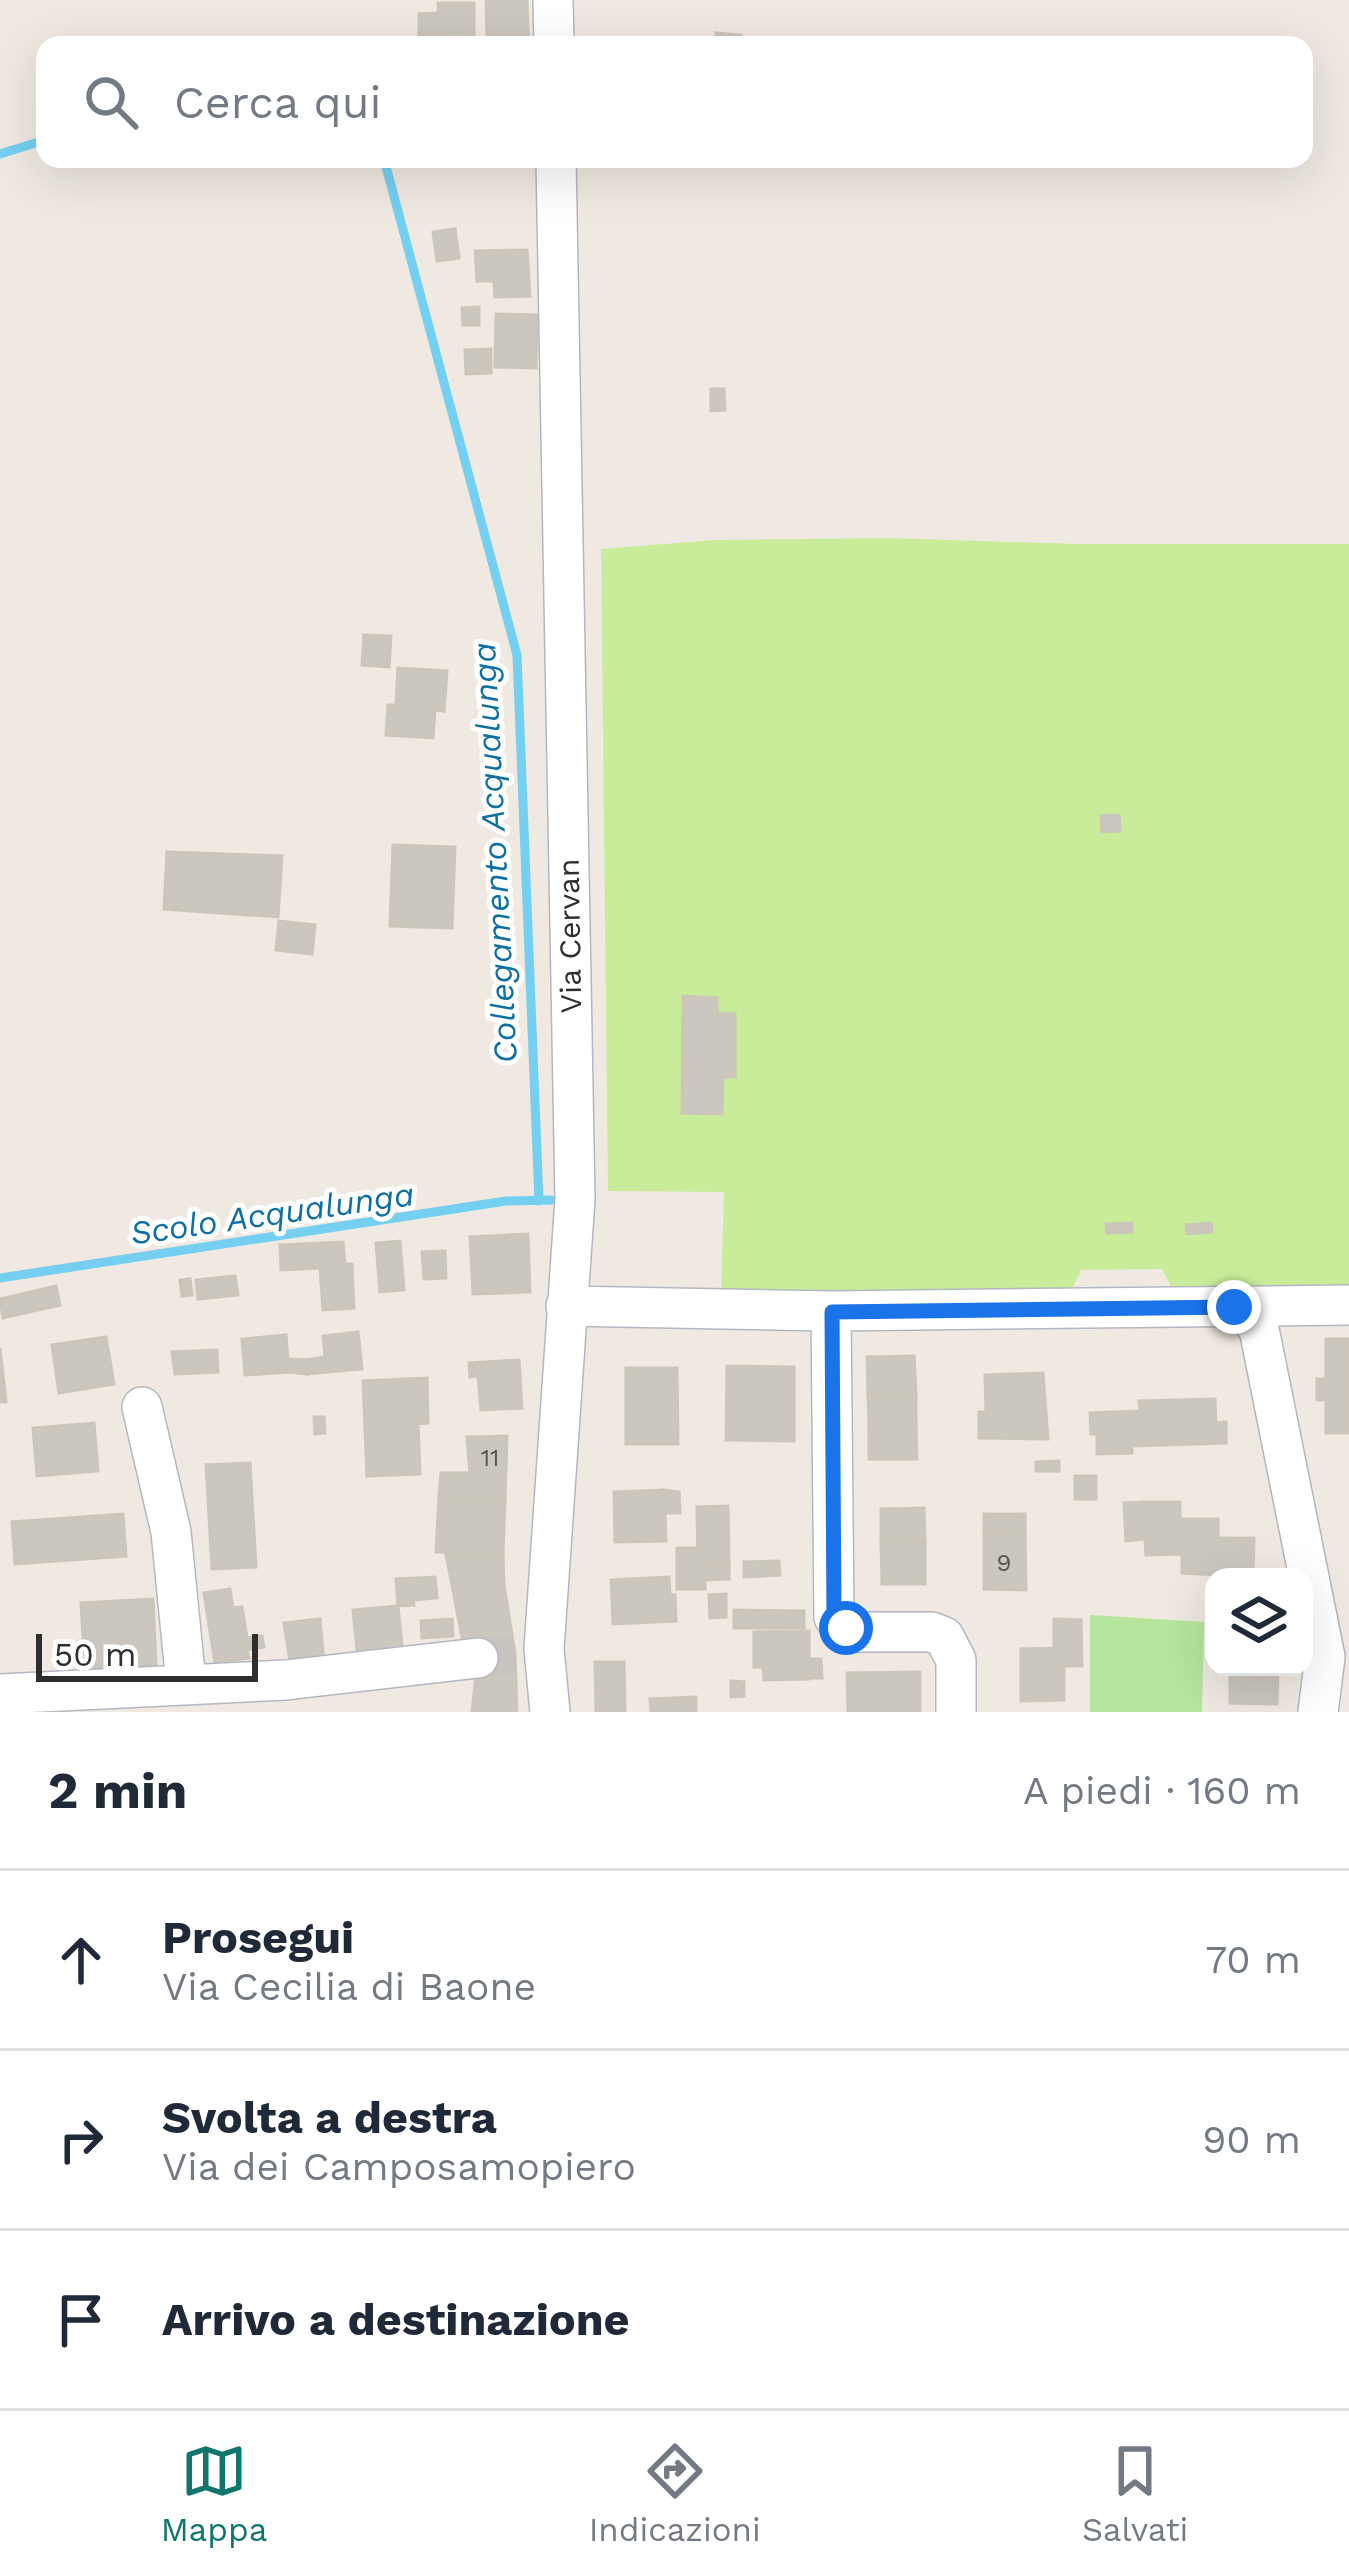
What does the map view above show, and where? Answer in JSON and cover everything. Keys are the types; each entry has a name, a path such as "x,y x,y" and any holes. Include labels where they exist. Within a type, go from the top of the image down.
{"street":[{"path":"553,0 554,36"},
{"name":"Via Cervan","path":"550,1712 512,1654 566,1306 575,1199 556,168"},
{"path":"566,1306 832,1312 1349,1305"},
{"path":"1243,1308 1259,1329 1337,1671 1318,1712"},
{"path":"832,1312 834,1617 856,1633 932,1632 944,1637 956,1660 956,1712"},
{"path":"142,1407 171,1532 186,1683"},
{"path":"0,1694 286,1680 512,1654"}],"green space":[{"path":"715,540 1349,544 1349,1288 1174,1292 1162,1269 1081,1270 1070,1294 721,1293 724,1192 608,1191 601,549"},
{"path":"1090,1615 1204,1622 1202,1712 1090,1712"}],"building":[{"path":"486,0 527,0 528,34 487,35"},
{"path":"438,3 474,3 474,36 419,36 419,32 439,32"},
{"path":"438,13 439,32 419,32 419,14"},
{"path":"455,229 459,258 437,261 433,232"},
{"path":"527,250 530,296 495,297 494,281 477,281 475,251"},
{"path":"479,307 479,325 463,325 462,308"},
{"path":"496,314 537,315 536,368 495,367"},
{"path":"491,349 491,373 466,374 465,350"},
{"path":"711,389 724,389 725,410 711,411"},
{"path":"364,635 391,636 389,667 362,665"},
{"path":"398,668 447,671 444,711 435,710 433,738 386,735 388,705 396,705"},
{"path":"1119,815 1120,831 1102,832 1101,816"},
{"path":"393,845 455,847 452,928 390,926"},
{"path":"167,852 282,856 278,917 164,909"},
{"path":"279,921 315,925 312,954 276,950"},
{"path":"683,996 717,998 717,1013 735,1014 735,1077 723,1077 722,1114 682,1113"},
{"path":"1132,1223 1132,1232 1107,1233 1106,1224"},
{"path":"1211,1223 1212,1232 1187,1234 1186,1225"},
{"path":"528,1234 530,1292 473,1294 470,1237"},
{"path":"400,1241 404,1290 380,1292 376,1243"},
{"path":"343,1242 345,1264 352,1264 354,1308 323,1310 320,1268 281,1270 280,1245"},
{"path":"445,1251 446,1278 424,1279 422,1252"},
{"path":"235,1276 238,1295 198,1299 196,1280"},
{"path":"190,1279 192,1295 182,1296 180,1280"},
{"path":"56,1286 60,1305 3,1318 0,1299"},
{"path":"358,1332 362,1369 307,1374 305,1360 325,1357 323,1336"},
{"path":"286,1335 289,1372 245,1375 242,1339"},
{"path":"106,1337 114,1384 59,1393 52,1345"},
{"path":"1326,1339 1349,1339 1349,1433 1326,1433 1326,1400 1317,1400 1317,1379 1326,1379"},
{"path":"0,1348 6,1402 0,1402"},
{"path":"217,1350 218,1372 175,1374 172,1352"},
{"path":"914,1356 916,1394 868,1394 867,1357"},
{"path":"288,1359 305,1360 307,1374 289,1372"},
{"path":"519,1360 522,1408 481,1410 478,1376 470,1377 469,1363"},
{"path":"727,1366 794,1367 794,1441 726,1440"},
{"path":"626,1368 677,1368 678,1444 626,1444"},
{"path":"1043,1373 1048,1439 979,1438 979,1412 986,1412 985,1375"},
{"path":"427,1378 428,1423 418,1424 420,1474 367,1476 363,1381"},
{"path":"868,1394 916,1394 916,1424 869,1424"},
{"path":"1215,1399 1216,1423 1226,1422 1226,1443 1132,1446 1132,1453 1097,1454 1090,1413 1140,1411 1139,1401"},
{"path":"314,1417 324,1417 325,1433 315,1434"},
{"path":"94,1423 98,1471 37,1476 33,1428"},
{"path":"869,1424 916,1424 917,1459 869,1459"},
{"path":"507,1436 505,1499 472,1499 467,1437"},
{"path":"1059,1461 1059,1471 1036,1471 1036,1462"},
{"path":"250,1463 256,1567 212,1569 206,1465"},
{"path":"441,1473 469,1473 472,1499 439,1497"},
{"path":"1075,1476 1096,1476 1096,1499 1075,1499"},
{"path":"664,1490 679,1492 680,1513 665,1513"},
{"path":"664,1490 666,1541 615,1542 614,1492"},
{"path":"439,1497 505,1499 503,1553 436,1552"},
{"path":"1142,1502 1180,1502 1180,1519 1218,1519 1218,1538 1254,1538 1253,1568 1182,1573 1182,1554 1146,1555"},
{"path":"1142,1502 1145,1539 1126,1541 1124,1503"},
{"path":"728,1506 729,1562 698,1563 697,1507"},
{"path":"924,1508 925,1543 881,1543 881,1509"},
{"path":"123,1514 126,1556 15,1564 12,1522"},
{"path":"984,1514 1025,1514 1025,1535 984,1534"},
{"path":"984,1534 1025,1535 1026,1590 984,1589"},
{"path":"881,1543 925,1543 925,1584 882,1584"},
{"path":"677,1548 698,1548 698,1563 705,1563 705,1589 677,1589"},
{"path":"503,1553 517,1712 472,1712 478,1658 464,1648 446,1554"},
{"path":"779,1561 780,1575 744,1577 744,1562"},
{"path":"729,1562 729,1579 705,1580 705,1563"},
{"path":"435,1577 437,1598 398,1606 396,1579"},
{"path":"669,1577 676,1621 613,1624 611,1580"},
{"path":"230,1589 233,1608 242,1607 247,1638 262,1636 264,1647 247,1650 249,1658 215,1663 204,1593"},
{"path":"726,1594 726,1617 710,1618 709,1595"},
{"path":"153,1599 156,1665 85,1669 81,1603"},
{"path":"398,1606 403,1655 358,1659 353,1610"},
{"path":"734,1610 804,1611 804,1628 734,1628"},
{"path":"320,1619 324,1664 291,1668 284,1623"},
{"path":"452,1619 453,1636 422,1638 421,1621"},
{"path":"1054,1619 1081,1620 1082,1666 1064,1666 1064,1648 1054,1648"},
{"path":"809,1631 809,1679 764,1680 763,1667 754,1667 754,1632"},
{"path":"1064,1648 1064,1700 1021,1701 1021,1649"},
{"path":"809,1659 821,1659 822,1678 809,1678"},
{"path":"595,1662 624,1662 625,1712 596,1712"},
{"path":"920,1672 920,1712 848,1712 847,1673"},
{"path":"1230,1676 1278,1676 1277,1704 1230,1703"},
{"path":"731,1681 744,1682 744,1696 731,1697"},
{"path":"696,1697 696,1712 651,1712 650,1699"}],"waterway":[{"path":"0,154 36,143"},
{"name":"Collegamento Acqualunga","path":"386,168 517,655 539,1201"},
{"name":"Scolo Acqualunga","path":"0,1278 506,1201 552,1200"}],"tunnel":[{"path":"478,1658 515,1654"}],"route":[{"path":"846,1628 834,1617 832,1312 1234,1307"}]}
